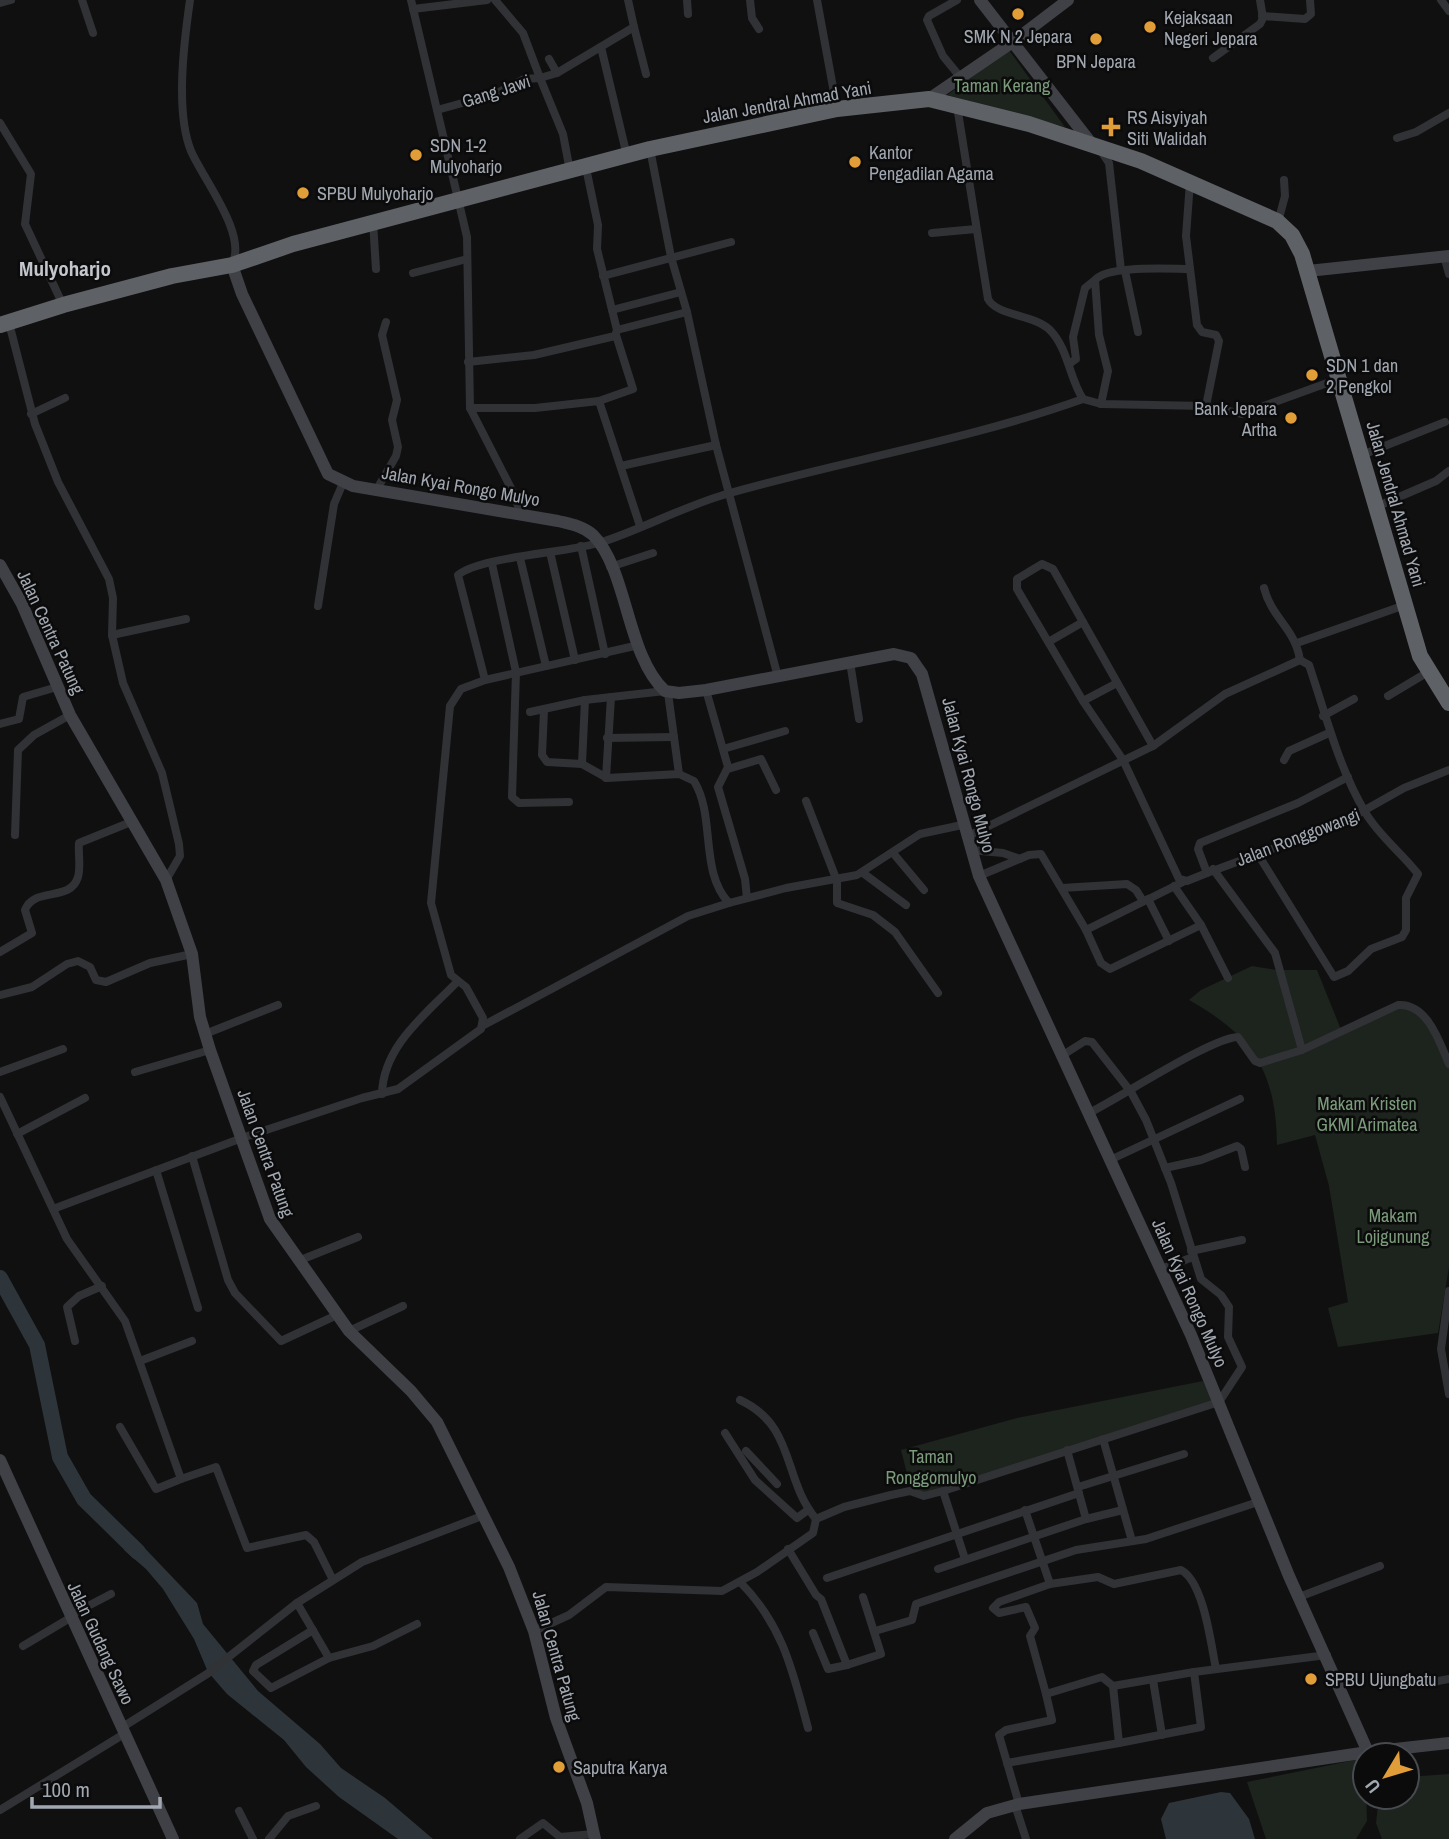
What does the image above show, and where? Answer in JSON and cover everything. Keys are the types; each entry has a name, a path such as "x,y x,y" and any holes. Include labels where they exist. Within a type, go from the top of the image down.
{"highway":[{"name":"Jalan Jendral Ahmad Yani","path":"4,324 63,305 172,276 232,265 373,222 650,149 837,108 929,99 957,106 1091,143 1190,182 1278,222 1292,235 1308,271 1341,378 1405,605 1428,671 1444,684 1449,703"}],"street":[{"path":"0,3 11,0"},
{"path":"82,0 93,33"},
{"path":"190,0 184,82 186,134 190,149 226,217 237,249 232,265 242,294 324,468 334,479 343,483 334,504 318,606"},
{"path":"487,0 412,4 459,199 467,259 470,408 522,515"},
{"path":"495,0 523,33 540,78 557,73 634,27"},
{"path":"628,0 646,74"},
{"path":"687,0 688,14"},
{"path":"750,0 752,18 760,29"},
{"path":"817,0 837,108"},
{"path":"957,0 929,16 927,20 943,56 961,78"},
{"path":"980,0 1109,163 1123,271 1138,332"},
{"path":"929,99 1068,0"},
{"path":"1213,58 1258,26 1262,16 1260,0"},
{"path":"1262,16 1305,19 1311,14 1310,0"},
{"path":"1441,0 1449,11"},
{"path":"601,47 627,156"},
{"path":"549,59 557,73"},
{"name":"Gang Jawi","path":"437,110 495,94 524,79 540,78 598,225 597,249 616,332 633,389 599,401"},
{"path":"957,106 989,303 996,308 1028,317 1046,327 1064,350 1083,399"},
{"path":"1397,138 1416,132 1449,113"},
{"path":"0,123 31,174 25,224 63,305"},
{"path":"650,149 671,257 687,312 716,445 778,677"},
{"path":"1278,222 1285,197 1284,180"},
{"path":"1190,182 1185,215 1199,328 1216,335 1219,341 1206,406"},
{"path":"373,222 376,269"},
{"path":"932,233 976,229"},
{"path":"603,276 731,242"},
{"path":"1308,271 1447,256 1449,274"},
{"path":"413,273 467,259"},
{"path":"1069,363 1076,359 1073,337 1085,288 1104,273 1190,269"},
{"path":"1095,281 1098,325 1108,372 1101,404"},
{"path":"612,310 681,292"},
{"path":"468,362 534,355 608,341 616,332 687,312"},
{"path":"377,489 396,456 398,447 392,420 397,400 382,335 386,322"},
{"path":"4,324 31,414 58,482 109,579 113,598 112,635 126,695 162,773 172,809 180,856 166,880"},
{"path":"485,680 457,578 463,571 599,543 729,493 857,459 934,443 1083,399 1101,404 1206,406 1242,414 1341,378"},
{"path":"31,414 65,398"},
{"path":"470,408 535,408 599,401 640,526"},
{"path":"1362,455 1445,422"},
{"path":"621,466 716,445"},
{"path":"1376,507 1436,481 1449,471"},
{"name":"Jalan Kyai Rongo Mulyo","path":"343,483 576,525 592,534 599,543"},
{"path":"599,543 639,645 654,677 667,692 679,774"},
{"path":"581,546 605,654"},
{"path":"550,552 575,660"},
{"path":"610,566 653,553"},
{"path":"520,558 546,666"},
{"path":"492,564 516,672 512,798 519,803 569,802"},
{"path":"1153,746 1050,566 1042,564 1017,579 1016,585 1083,701 1123,760 1179,884 1228,978"},
{"name":"Jalan Centra Patung","path":"0,565 22,604 70,715 166,880 192,954 209,1050 270,1220 349,1331 437,1422 447,1437 482,1516 517,1585 534,1630 556,1718 587,1803 595,1837"},
{"path":"1264,588 1269,608 1297,643 1300,660"},
{"path":"1297,643 1405,605"},
{"path":"112,635 187,619"},
{"path":"1050,641 1083,622"},
{"path":"484,1024 469,991 451,975 440,941 431,889 450,706 461,689 485,680 639,645"},
{"name":"Jalan Kyai Rongo Mulyo","path":"667,692 706,690 894,654 904,655 917,664 927,690 979,876 1220,1402 1258,1502 1327,1655 1343,1702 1362,1741"},
{"path":"1259,856 1331,974 1336,976 1348,971 1371,949 1402,937 1406,930 1406,898 1418,876 1365,812 1329,733 1309,665 1300,660"},
{"path":"966,837 1153,746 1226,694 1300,660"},
{"path":"850,662 859,719"},
{"path":"1388,696 1428,671"},
{"path":"1083,701 1117,683"},
{"path":"0,724 19,719 23,697 57,687"},
{"path":"706,690 728,769 718,787 745,879 747,898"},
{"path":"530,712 585,700 667,692"},
{"path":"606,778 611,697"},
{"path":"1324,716 1354,699"},
{"path":"582,764 585,700"},
{"path":"544,710 543,758 547,762 582,764 606,778 679,774 694,782 698,787 713,867 723,895 729,903"},
{"path":"15,835 18,750 34,735 70,715"},
{"path":"723,749 785,731"},
{"path":"1284,760 1289,751 1329,733"},
{"path":"607,738 674,737"},
{"path":"728,769 761,759 776,790"},
{"name":"Jalan Ronggowangi","path":"1086,930 1179,884 1259,856 1365,812 1404,788 1449,770"},
{"path":"1301,1050 1275,953 1210,871 1198,849 1200,843 1298,803 1348,777"},
{"path":"806,801 837,881 837,903 873,915 888,926 909,948 938,993"},
{"path":"0,952 32,933 25,910 29,902 63,893 75,883 80,870 81,842 131,822"},
{"path":"53,1209 242,1138 398,1089 477,1034 484,1024 688,915 786,888 837,881 863,873 920,834 966,837 1020,859"},
{"path":"893,853 924,890"},
{"path":"979,876 1020,859 1041,854 1107,969 1201,926"},
{"path":"863,873 906,905"},
{"path":"1062,888 1127,884 1146,900 1169,941"},
{"path":"0,995 32,986 67,964 78,961 90,967 96,980 106,982 150,962 192,954"},
{"path":"382,1094 384,1075 395,1049 457,982"},
{"path":"1089,1113 1208,1047 1232,1037 1241,1039 1258,1063 1301,1050 1398,1005 1407,1004 1416,1008 1427,1019 1449,1064"},
{"path":"205,1034 278,1005"},
{"path":"816,1519 844,1507 891,1495 910,1491 923,1496 943,1491 1220,1402 1241,1365 1228,1337 1229,1307 1226,1299 1206,1285 1192,1254 1155,1141 1131,1092 1091,1041 1085,1041 1063,1055"},
{"path":"0,1072 63,1049"},
{"path":"135,1072 209,1050"},
{"path":"0,1097 67,1239 125,1321 181,1479"},
{"path":"17,1134 85,1098"},
{"path":"1110,1160 1240,1099"},
{"path":"1165,1168 1201,1160 1237,1146 1241,1149 1245,1167"},
{"path":"192,1156 228,1280 235,1293 281,1341 337,1315"},
{"path":"156,1170 198,1308"},
{"path":"298,1261 358,1237"},
{"path":"1161,1269 1192,1254 1242,1240"},
{"path":"75,1341 68,1305 83,1293 102,1286"},
{"path":"1449,1291 1441,1349 1449,1394"},
{"path":"349,1331 403,1306"},
{"path":"140,1361 192,1341"},
{"path":"740,1400 762,1413 779,1436 789,1455 794,1482 808,1510 816,1519"},
{"path":"120,1427 156,1489 216,1467 247,1548 306,1535 314,1542 333,1580"},
{"path":"725,1433 768,1494 797,1518 808,1510"},
{"path":"1103,1439 1132,1541"},
{"path":"1067,1450 1086,1519"},
{"path":"746,1451 777,1484"},
{"path":"827,1578 1025,1510 1112,1476 1184,1454"},
{"name":"Jalan Gudang Sawo","path":"0,1460 69,1617 173,1839"},
{"path":"943,1491 965,1559"},
{"path":"875,1631 912,1620 920,1601 1076,1550 1132,1541 1258,1502"},
{"path":"1025,1510 1050,1584"},
{"path":"938,1569 1086,1519 1123,1510"},
{"path":"0,1810 207,1674 297,1603 362,1562 482,1516"},
{"path":"534,1630 569,1615 606,1587 712,1591 740,1582 813,1533 816,1519"},
{"path":"789,1549 821,1599 847,1665"},
{"path":"1299,1597 1380,1566"},
{"path":"1026,1839 999,1735 1006,1730 1052,1720 1030,1636 1035,1628 1029,1609 1026,1607 999,1614 993,1608 999,1602 1050,1584 1098,1577 1114,1584 1185,1572 1195,1586 1216,1669"},
{"path":"740,1582 762,1605 778,1633 808,1728"},
{"path":"23,1646 111,1594"},
{"path":"813,1633 828,1669 881,1654 863,1597"},
{"path":"297,1603 329,1658"},
{"path":"313,1630 256,1665 253,1671 271,1688 329,1658 373,1646 416,1624"},
{"path":"1046,1694 1102,1678 1113,1686 1327,1655"},
{"path":"1007,1763 1201,1727 1195,1672"},
{"path":"1422,1684 1449,1679"},
{"path":"1153,1680 1162,1735"},
{"path":"1113,1686 1119,1743"},
{"path":"1421,1746 1449,1743"},
{"path":"955,1839 987,1813 1017,1805 1351,1755"},
{"path":"269,1839 288,1816 316,1806"},
{"path":"239,1811 253,1839"},
{"path":"520,1839 543,1823 561,1837 595,1837"}],"green space":[{"name":"Taman Kerang","path":"1009,50 1065,127 947,95"},
{"path":"1252,966 1276,970 1317,970 1342,1032 1398,1006 1420,1011 1449,1068 1449,1267 1438,1333 1338,1347 1328,1308 1348,1302 1329,1186 1315,1135 1277,1145 1272,1096 1257,1058 1230,1027 1189,1000 1201,990"},
{"name":"Taman Ronggomulyo","path":"1203,1381 1213,1402 925,1494 911,1489 901,1450 1017,1418"},
{"path":"1351,1761 1351,1811 1367,1811 1367,1821 1356,1839 1266,1839 1247,1782"},
{"path":"1449,1774 1449,1839 1382,1839 1376,1823 1377,1811 1421,1811 1421,1776"}],"shaded area":[{"path":"136,1539 197,1603 203,1624 258,1691 320,1744 341,1768 385,1798 433,1839 398,1839 339,1797 306,1767 284,1740 227,1694 208,1672 194,1639 163,1589 146,1569 124,1550 124,1540"},
{"path":"1221,1792 1230,1793 1249,1819 1255,1839 1166,1839 1161,1819 1169,1803"}],"waterway":[{"path":"0,1278 37,1345 60,1457 84,1499 138,1552"}],"place":[{"name":"SMK N 2 Jepara","path":"1018,14"},
{"name":"Kejaksaan Negeri Jepara","path":"1150,27"},
{"name":"BPN Jepara","path":"1096,39"},
{"name":"RS Aisyiyah Siti Walidah","path":"1111,127"},
{"name":"SDN 1-2 Mulyoharjo","path":"416,155"},
{"name":"Kantor Pengadilan Agama","path":"855,162"},
{"name":"SPBU Mulyoharjo","path":"303,193"},
{"name":"SDN 1 dan 2 Pengkol","path":"1312,375"},
{"name":"Bank Jepara Artha","path":"1291,418"},
{"name":"SPBU Ujungbatu","path":"1311,1679"},
{"name":"Saputra Karya","path":"559,1767"}],"district":[{"name":"Mulyoharjo","path":"65,268"}],"park label":[{"name":"Makam Kristen GKMI Arimatea","path":"1367,1113"},
{"name":"Makam Lojigunung","path":"1393,1225"}]}
